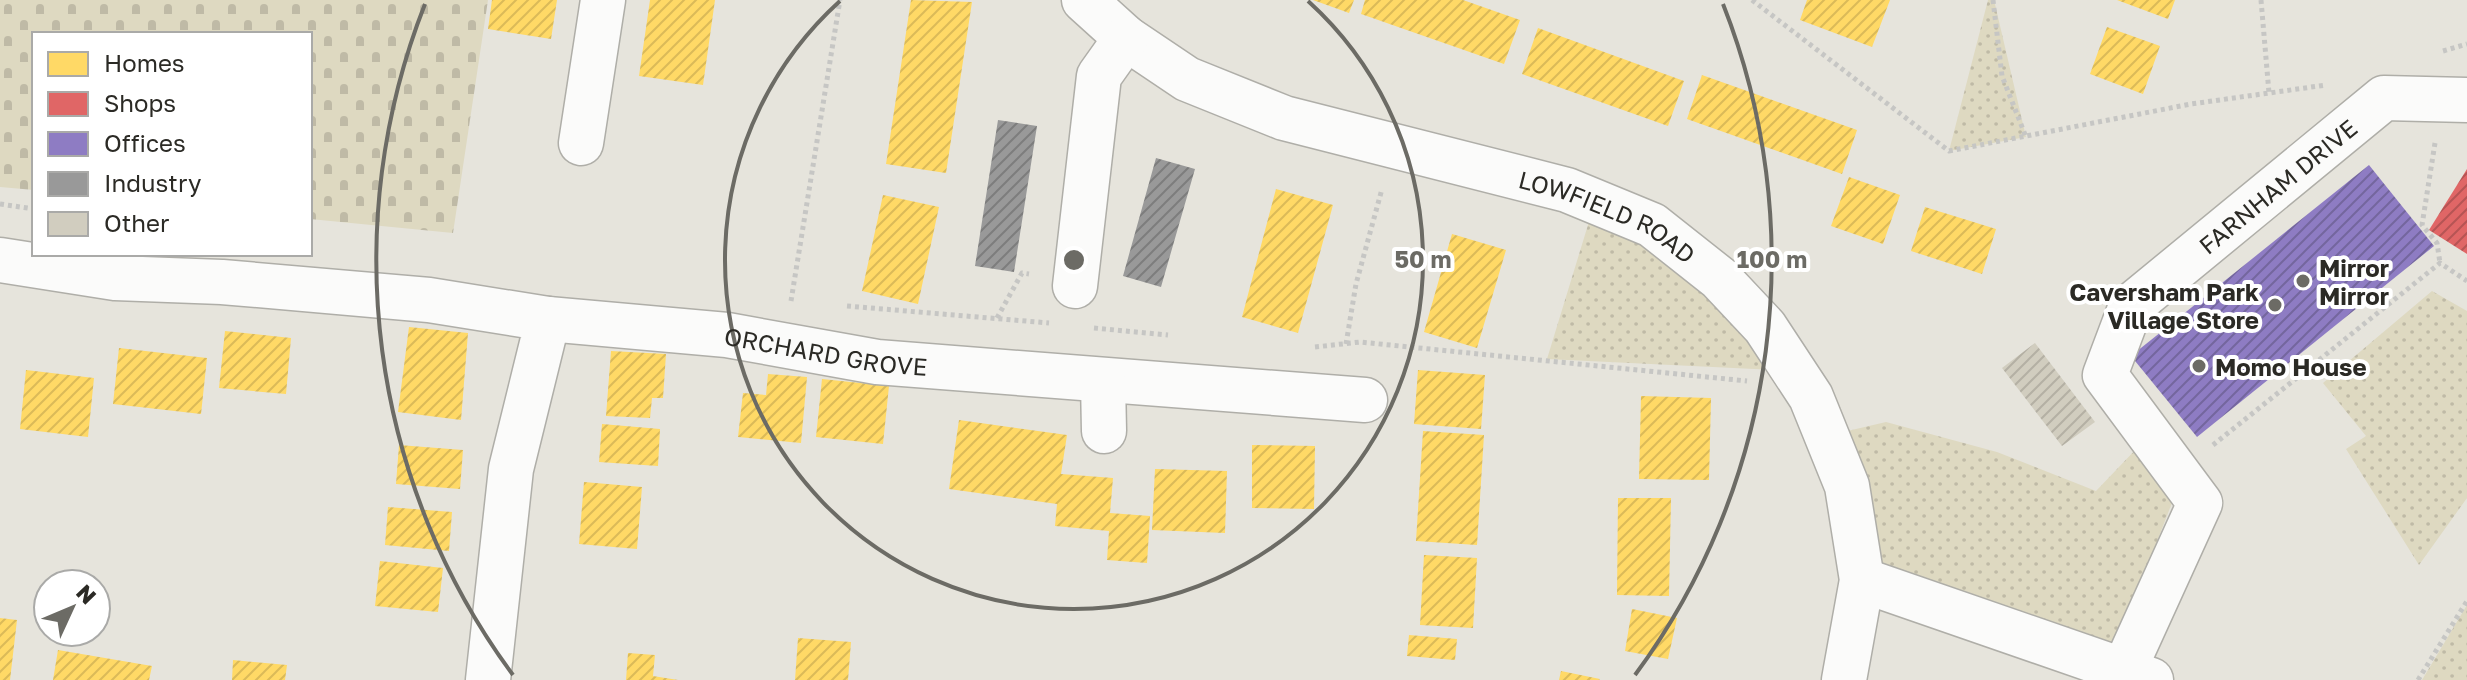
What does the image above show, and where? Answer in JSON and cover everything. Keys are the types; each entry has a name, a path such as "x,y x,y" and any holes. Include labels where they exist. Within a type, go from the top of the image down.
{"street":[{"path":"581,143 603,0"},
{"name":"LOWFIELD ROAD","path":"1084,0 1126,38 1187,79 1284,118 1567,190 1652,225 1719,278 1765,327 1802,384 1847,486 1862,580 1844,680"},
{"path":"1066,305 1099,76 1126,38"},
{"name":"FARNHAM DRIVE","path":"1862,580 2137,675 2200,503 2105,375 2131,306 2384,98 2455,99"},
{"name":"ORCHARD GROVE","path":"0,260 115,278 222,282 429,300 548,319 727,335 877,362 1365,400"},
{"path":"488,680 511,469 548,319"},
{"path":"1103,382 1104,431"}],"path":[{"path":"790,302 840,0"},
{"path":"1752,0 1949,151 2339,81"},
{"path":"1993,0 2002,76 2026,137"},
{"path":"2261,0 2269,93"},
{"path":"2439,53 2467,44"},
{"path":"2455,99 2422,225 2437,243 2440,263 2467,281"},
{"path":"1346,344 1356,284 1393,146"},
{"path":"0,204 32,209"},
{"path":"2178,473 2440,263"},
{"path":"775,300 806,303"},
{"path":"838,306 1066,305"},
{"path":"1087,327 1177,338"},
{"path":"1304,349 1346,344 1520,356 1802,384"},
{"path":"2418,680 2467,601"}],"green space":[{"path":"0,0 488,0 453,233 312,219 312,32 32,32 32,190 0,187"},
{"path":"1988,0 1994,0 2026,137 1949,151"},
{"path":"1595,202 1719,278 1794,371 1547,359"},
{"path":"2432,291 2467,311 2467,498 2419,565 2346,449 2366,436 2323,383"},
{"path":"1886,422 1997,452 2096,491 2140,445 2175,495 2122,632 2090,659 1862,580 1826,436"},
{"path":"2467,605 2467,680 2422,680"}],"building: Homes":[{"path":"492,0 557,0 551,39 488,29"},
{"path":"650,0 715,0 703,85 639,76"},
{"path":"911,0 972,2 946,173 886,164"},
{"path":"1313,0 1354,0 1349,13"},
{"path":"1365,0 1463,0 1520,20 1504,64 1361,14"},
{"path":"1807,0 1890,0 1872,47 1800,20"},
{"path":"2117,0 2175,0 2168,19"},
{"path":"2107,27 2160,46 2143,94 2090,74"},
{"path":"1538,28 1684,81 1668,126 1522,74"},
{"path":"1702,75 1857,130 1842,174 1687,119"},
{"path":"1849,177 1900,195 1883,244 1831,226"},
{"path":"1276,189 1333,205 1298,333 1242,317"},
{"path":"883,195 939,207 918,304 862,291"},
{"path":"1925,207 1996,229 1982,274 1911,251"},
{"path":"1452,234 1506,250 1477,348 1424,332"},
{"path":"409,327 468,333 461,420 398,412"},
{"path":"225,331 291,338 286,394 219,388"},
{"path":"119,348 207,358 201,414 113,404"},
{"path":"611,351 666,354 663,398 652,398 650,418 606,416"},
{"path":"26,370 94,378 88,437 20,429"},
{"path":"1418,370 1485,375 1481,429 1414,424"},
{"path":"768,374 807,377 801,443 738,437 743,393 766,395"},
{"path":"822,379 889,386 883,444 816,437"},
{"path":"1641,396 1711,398 1709,480 1639,479"},
{"path":"959,420 1067,435 1061,474 1113,478 1110,513 1150,516 1147,563 1107,560 1109,531 1055,526 1057,504 949,489"},
{"path":"602,424 660,429 658,466 599,462"},
{"path":"1423,431 1484,435 1477,545 1416,541"},
{"path":"399,445 463,450 460,489 396,484"},
{"path":"1252,445 1315,446 1314,509 1252,508"},
{"path":"1155,469 1227,471 1225,533 1152,530"},
{"path":"584,482 642,487 637,549 579,544"},
{"path":"1618,498 1671,498 1669,596 1617,595"},
{"path":"388,507 452,512 449,551 385,545"},
{"path":"1424,555 1477,558 1473,628 1420,625"},
{"path":"380,561 443,568 438,612 375,606"},
{"path":"1632,609 1677,618 1668,659 1625,651"},
{"path":"0,618 17,620 10,680 0,680"},
{"path":"1409,635 1457,639 1455,660 1407,656"},
{"path":"798,638 851,642 848,680 795,680"},
{"path":"58,650 152,666 149,680 53,680"},
{"path":"628,653 655,655 653,676 678,680 626,680"},
{"path":"233,660 287,665 285,680 232,680"},
{"path":"1561,671 1600,679 1559,680"}],"building: Shops":[{"path":"2467,169 2467,254 2429,230"}],"building: Offices":[{"path":"2369,165 2434,246 2197,437 2131,356"}],"building: Industry":[{"path":"998,120 1037,126 1014,272 975,266"},
{"path":"1156,158 1195,169 1161,287 1123,276"}],"building: Other":[{"path":"2035,343 2095,422 2062,446 2002,368"}],"place":[{"name":"Mirror Mirror","path":"2303,281"},
{"name":"Caversham Park Village Store","path":"2275,305"},
{"name":"Momo House","path":"2199,366"}]}
